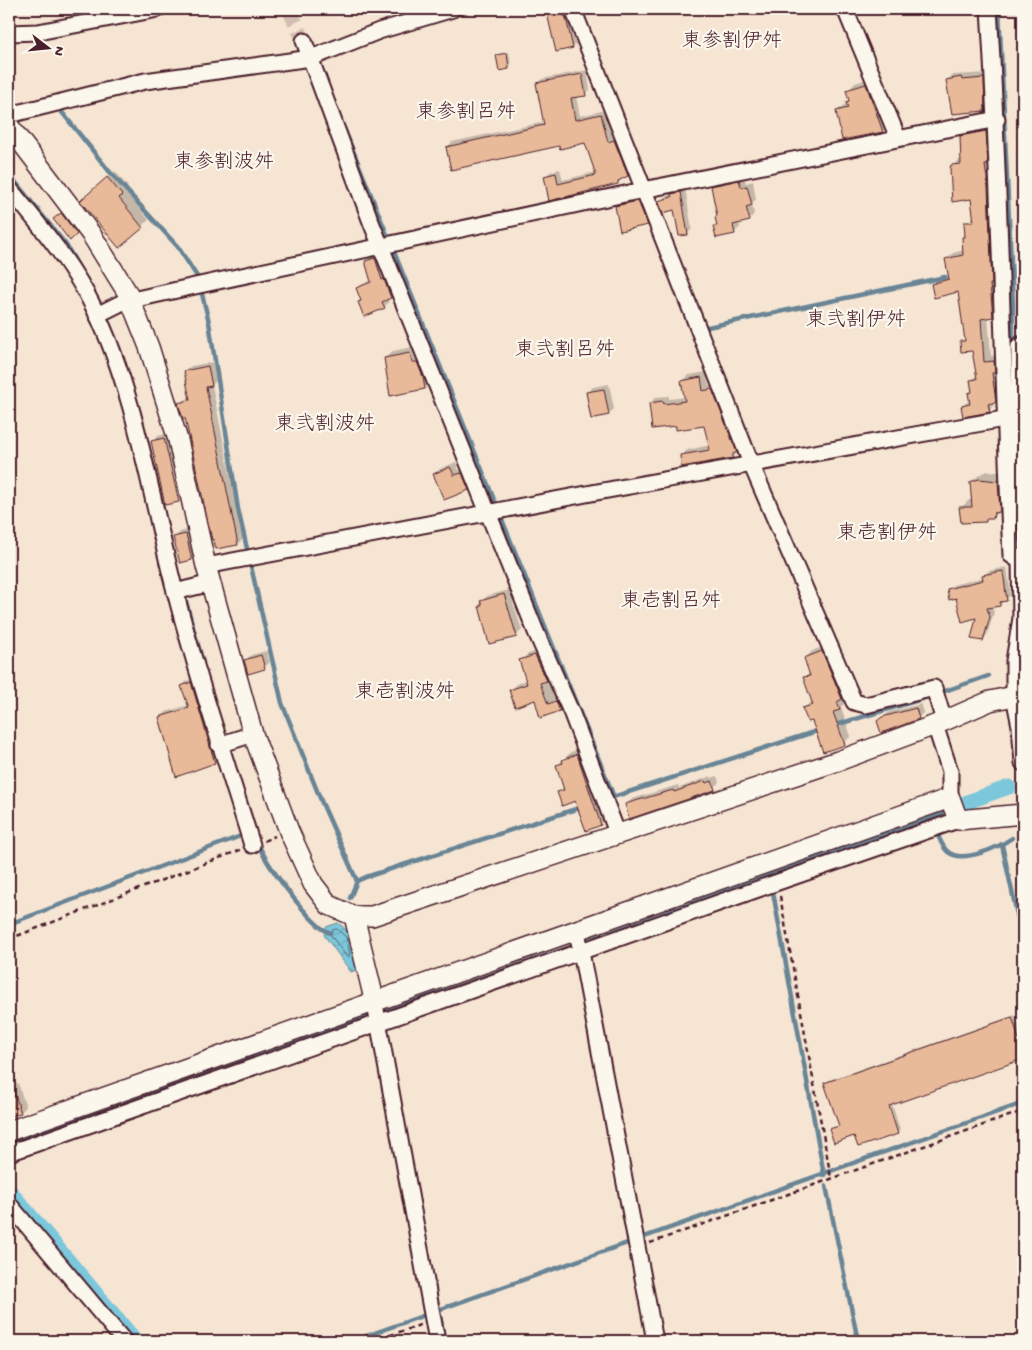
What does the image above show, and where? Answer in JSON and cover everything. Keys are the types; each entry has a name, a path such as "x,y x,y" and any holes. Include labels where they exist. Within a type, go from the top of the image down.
{"street":[{"path":"9,34 38,32 158,9"},
{"path":"9,115 70,98 145,81 311,58 379,31 453,9"},
{"path":"573,9 648,190 755,465 854,702 866,706 934,688 950,771 950,798 958,820"},
{"path":"845,9 898,138"},
{"path":"990,9 997,119 1001,239 1019,416 1023,515"},
{"path":"304,40 386,247 496,511 536,632 589,757 618,834"},
{"path":"102,312 130,301 202,284 386,247 898,138 997,119"},
{"path":"9,126 91,234 111,264 130,301 149,347 178,440 209,575 252,734 289,830 313,884 329,905 354,916 372,916 838,761 940,723 990,701 1018,696"},
{"path":"9,188 58,248 102,312 250,837"},
{"path":"1013,346 1004,419 1011,556 1022,558 1020,618 1014,660 1023,764"},
{"path":"180,591 209,575 250,558 496,511 1004,419"},
{"path":"223,743 252,734"},
{"path":"9,1131 579,946 776,872 950,798"},
{"path":"776,872 958,820 1023,814"},
{"path":"354,916 377,1012 437,1341"},
{"path":"579,946 655,1341"},
{"path":"9,1153 377,1012"},
{"path":"9,1204 124,1341"}],"path":[{"path":"9,939 250,837"},
{"path":"776,872 830,1176"},
{"path":"637,1243 1023,1111"},
{"path":"373,1341 433,1320"}],"water":[{"path":"338,923 351,937 355,950 359,969 351,972 324,935 326,927"}],"building":[{"path":"546,9 562,9 573,48 556,52"},
{"path":"507,53 509,69 499,71 496,55"},
{"path":"582,74 586,96 571,98 575,120 601,114 608,142 614,140 628,176 618,181 618,184 549,201 544,176 556,173 558,184 596,175 585,143 560,149 559,146 451,170 446,147 544,125 536,83"},
{"path":"961,77 962,80 984,78 985,111 952,114 946,80"},
{"path":"866,84 883,132 842,140 836,111 848,108 846,102 849,101 846,90"},
{"path":"986,131 988,165 985,165 988,188 992,284 990,284 993,317 981,319 984,362 994,361 995,373 992,373 996,402 988,404 990,412 963,417 961,406 970,404 968,393 972,392 970,380 977,379 972,351 961,352 960,341 965,341 958,292 934,298 931,284 949,279 945,259 963,255 962,237 965,237 964,222 974,222 971,199 952,202 950,168 951,165 961,164 960,136"},
{"path":"107,177 122,195 119,198 143,228 119,248 80,201"},
{"path":"739,180 741,187 747,186 752,205 746,207 750,221 733,225 735,234 716,238 713,226 717,226 715,217 717,216 711,186"},
{"path":"681,192 688,235 679,236 674,210 663,213 658,201 672,197 671,194"},
{"path":"638,201 648,225 620,231 615,206"},
{"path":"61,213 77,234 70,241 53,219"},
{"path":"375,258 382,280 384,279 391,298 382,302 385,308 364,317 358,302 361,301 356,288 371,282 365,261"},
{"path":"410,353 412,362 417,362 425,389 390,396 384,358"},
{"path":"208,366 212,386 206,387 238,545 216,549 214,540 212,540 185,418 183,419 178,403 190,400 184,371"},
{"path":"701,377 703,391 712,389 737,452 733,454 733,458 681,467 680,455 710,450 704,426 676,430 676,426 652,429 649,403 663,401 664,404 685,401 681,381"},
{"path":"604,389 609,415 591,419 586,392"},
{"path":"164,438 179,502 165,505 151,441"},
{"path":"450,467 454,475 462,473 469,490 444,500 433,474"},
{"path":"979,479 998,481 1000,512 994,513 993,519 986,519 986,522 961,523 959,507 972,507 970,482"},
{"path":"186,534 192,560 180,563 173,537"},
{"path":"1003,571 1007,601 1000,602 1000,606 987,608 990,617 983,641 971,639 976,618 962,622 956,598 949,600 947,589 983,580 982,575"},
{"path":"504,594 517,637 489,644 479,606 482,605 480,601"},
{"path":"822,651 842,699 837,702 840,710 833,712 845,745 823,752 812,721 808,722 802,708 813,705 803,677 810,676 804,658"},
{"path":"261,655 265,669 248,674 244,660"},
{"path":"535,655 547,681 540,683 548,704 556,701 560,711 540,718 535,700 515,707 509,690 527,684 519,660"},
{"path":"191,682 215,763 176,777 159,717 189,708 181,686"},
{"path":"916,708 919,719 881,733 877,721 882,717"},
{"path":"577,754 601,825 586,831 575,801 562,806 557,792 564,790 556,765 563,763 562,760"},
{"path":"705,781 706,783 712,781 715,790 629,819 625,804 673,790 674,792"},
{"path":"1012,1017 1023,1052 1023,1059 889,1106 898,1134 858,1147 854,1136 834,1143 829,1129 839,1126 824,1083"},
{"path":"9,1082 11,1082 21,1113 9,1117"}],"waterway":[{"path":"999,9 1013,305 1012,368"},
{"path":"61,111 109,171 178,247 198,278 209,322 238,509 282,703 322,803 357,881"},
{"path":"344,128 614,797"},
{"path":"9,174 66,245 80,269"},
{"path":"703,328 945,277"},
{"path":"1012,339 1023,336"},
{"path":"184,594 203,663"},
{"path":"832,726 922,699 988,676"},
{"path":"613,797 820,730"},
{"path":"967,802 1009,787"},
{"path":"350,898 357,881 366,877 582,807"},
{"path":"583,942 942,814"},
{"path":"936,831 942,845 948,852 962,856 990,850 1012,838"},
{"path":"9,924 246,834"},
{"path":"258,843 269,864 289,893 312,919 330,933"},
{"path":"1002,845 1023,942"},
{"path":"773,892 824,1175"},
{"path":"9,1143 576,945"},
{"path":"438,1310 1023,1103"},
{"path":"826,1186 858,1341"},
{"path":"9,1190 136,1341"},
{"path":"434,1286 445,1341"},
{"path":"352,1341 425,1315"}],"tunnel":[{"path":"289,9 304,41"}],"district":[{"name":"東参割伊舛","path":"732,39"},
{"name":"東参割呂舛","path":"466,110"},
{"name":"東参割波舛","path":"224,160"},
{"name":"東弐割伊舛","path":"856,318"},
{"name":"東弐割呂舛","path":"565,348"},
{"name":"東弐割波舛","path":"325,422"},
{"name":"東壱割伊舛","path":"887,531"},
{"name":"東壱割呂舛","path":"671,599"},
{"name":"東壱割波舛","path":"405,690"}]}
